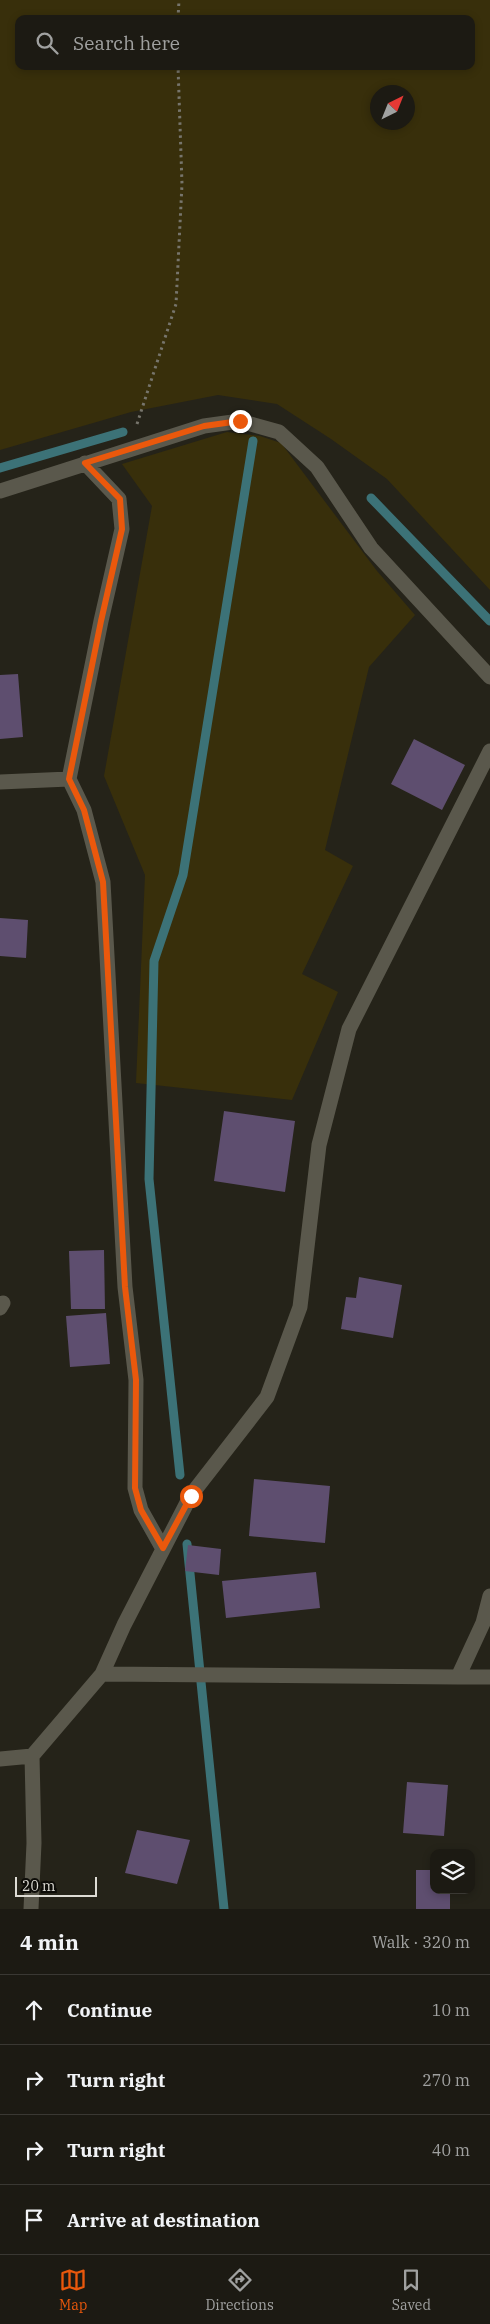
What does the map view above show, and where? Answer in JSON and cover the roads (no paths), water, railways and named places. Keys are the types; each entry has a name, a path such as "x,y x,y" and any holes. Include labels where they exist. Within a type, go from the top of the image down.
{"street":[{"path":"0,491 130,448 204,426 240,421 279,432 317,467 371,548 490,678"},
{"path":"85,463 120,499 122,529 69,779 84,810 103,882 125,1287 136,1380 135,1488 141,1510 163,1548"},
{"path":"31,1909 34,1843 32,1756 102,1674 124,1625 191,1496 267,1397 300,1308 319,1145 349,1029 490,751"},
{"path":"0,782 69,779"},
{"path":"458,1677 483,1623 490,1596"},
{"path":"102,1674 490,1676"},
{"path":"0,1759 32,1756"}],"waterway":[{"path":"0,468 123,432"},
{"path":"180,1475 149,1179 154,961 183,875 253,441"},
{"path":"371,498 490,621"},
{"path":"187,1544 224,1909"}]}
